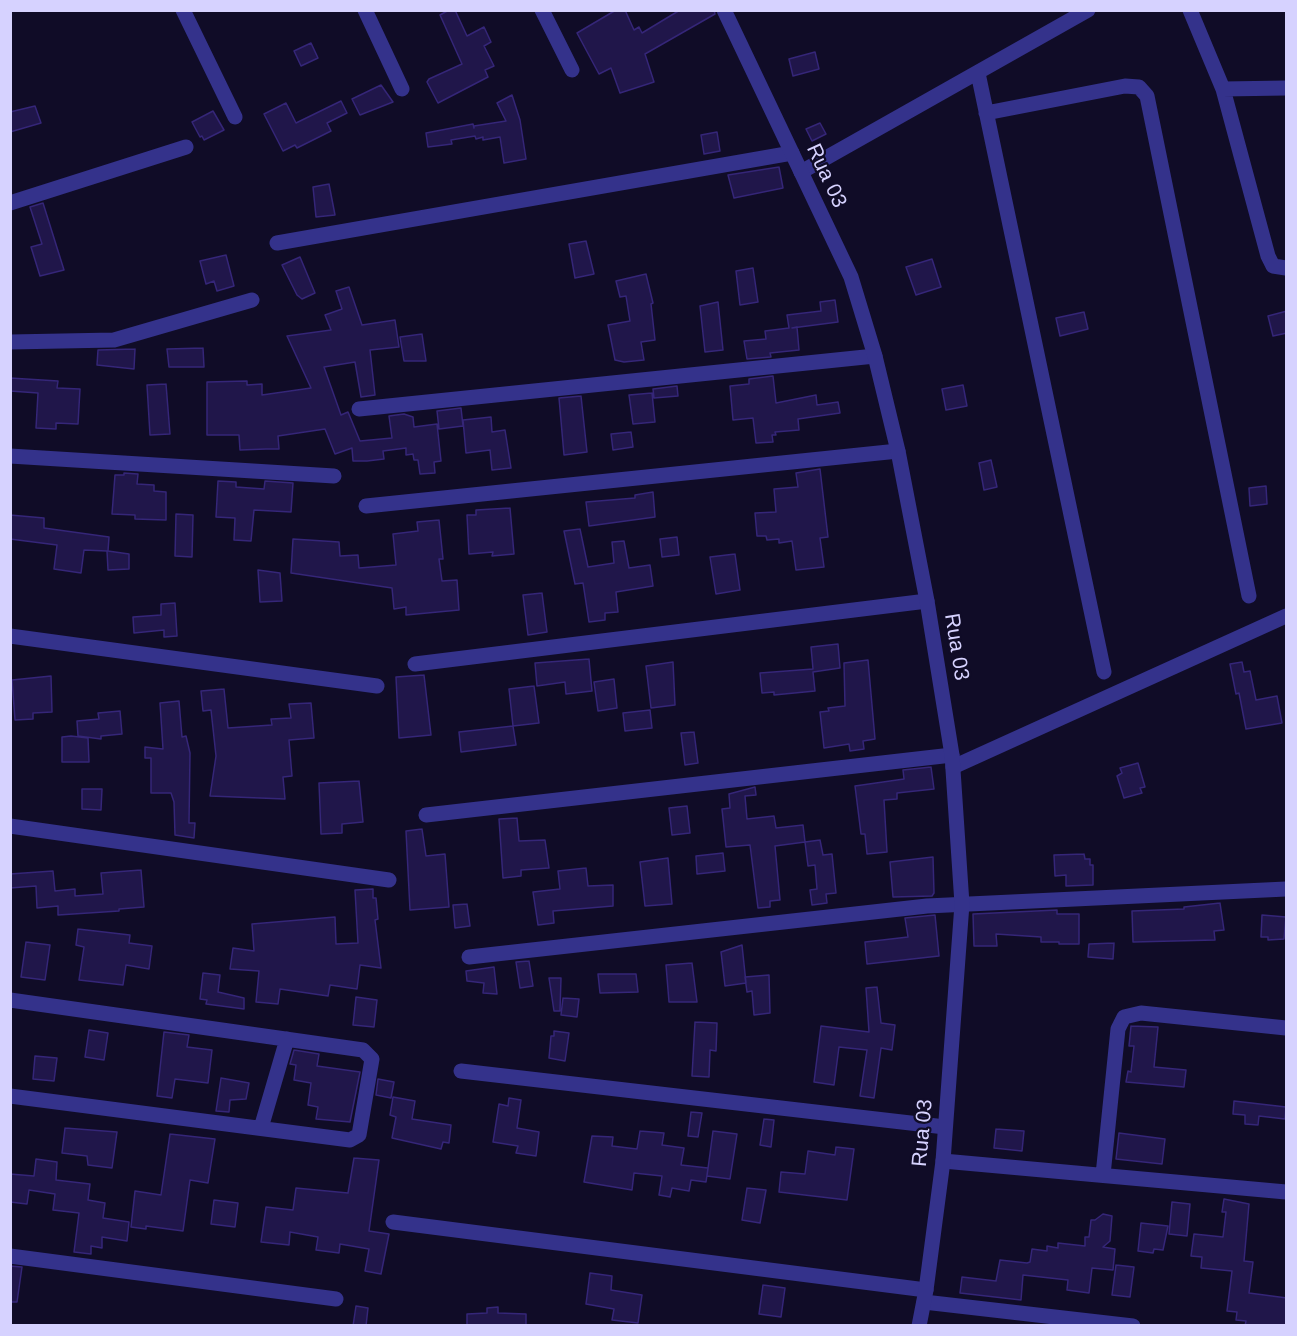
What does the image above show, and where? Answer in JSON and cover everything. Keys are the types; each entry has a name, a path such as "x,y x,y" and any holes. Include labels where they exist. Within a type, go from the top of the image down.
{"street":[{"path":"183,10 235,117"},
{"path":"365,10 402,89"},
{"path":"542,10 572,70"},
{"name":"Rua 03","path":"724,10 851,277 875,356 898,451 927,601 952,761 962,904 943,1161 919,1326"},
{"path":"801,172 1088,10"},
{"path":"1190,10 1223,90 1268,256 1273,266 1287,268"},
{"path":"978,73 1104,672"},
{"path":"986,113 1125,86 1139,87 1147,96 1249,596"},
{"path":"1223,90 1287,88"},
{"path":"10,203 186,147"},
{"path":"277,243 792,153"},
{"path":"10,342 114,340 252,300"},
{"path":"359,409 875,356"},
{"path":"366,506 898,451"},
{"path":"10,456 334,476"},
{"path":"415,664 927,601"},
{"path":"426,815 952,761 1287,616"},
{"path":"10,636 377,686"},
{"path":"10,826 388,880"},
{"path":"469,957 927,906 1287,889"},
{"path":"10,1000 363,1050 372,1059 358,1135 350,1140 10,1095"},
{"path":"1103,1175 1118,1029 1124,1017 1141,1013 1287,1028"},
{"path":"261,1128 287,1039"},
{"path":"462,1071 945,1127"},
{"path":"943,1161 1287,1192"},
{"path":"393,1222 1133,1326"},
{"path":"10,1256 336,1299"}],"building":[{"path":"449,10 455,10 467,36 484,27 491,42 484,46 494,66 485,70 488,77 438,103 427,82 462,64 440,15"},
{"path":"616,10 625,10 634,30 639,27 642,33 680,10 714,10 715,14 645,54 654,82 620,93 611,68 599,74 577,33"},
{"path":"311,43 318,58 301,66 294,51"},
{"path":"815,52 819,69 793,76 789,59"},
{"path":"381,85 393,102 360,115 352,99"},
{"path":"512,95 520,120 526,159 504,163 500,137 483,140 483,137 476,139 475,136 451,140 452,144 428,147 426,133 473,124 474,128 474,126 506,121 497,103"},
{"path":"341,101 347,113 327,123 331,131 297,148 295,145 283,151 264,114 286,103 296,123"},
{"path":"35,106 41,123 10,132 10,112"},
{"path":"213,111 224,130 204,140 192,122"},
{"path":"820,123 826,134 812,141 806,129"},
{"path":"717,132 720,151 704,154 701,135"},
{"path":"779,167 783,188 734,198 728,175"},
{"path":"329,184 335,215 316,217 313,187"},
{"path":"43,203 64,270 40,276 31,247 42,244 30,207"},
{"path":"586,241 594,274 575,278 569,244"},
{"path":"226,255 234,286 217,291 214,281 206,284 200,261"},
{"path":"300,257 315,293 302,299 297,295 282,265"},
{"path":"932,259 941,287 916,295 906,267"},
{"path":"753,268 758,302 740,305 736,271"},
{"path":"646,274 653,303 651,304 655,340 641,342 644,360 624,362 615,360 608,325 630,321 626,296 620,297 616,281"},
{"path":"349,287 362,325 395,320 399,347 370,350 375,395 361,397 355,362 324,367 341,415 348,412 360,441 392,438 389,416 404,414 413,417 414,427 437,424 441,461 434,462 435,473 420,474 418,460 414,460 413,454 406,455 406,448 383,451 384,459 367,461 353,461 352,448 335,454 325,429 278,436 279,449 240,450 239,435 207,435 207,382 247,381 247,385 262,384 262,395 311,388 287,336 331,330 325,315 342,309 336,291"},
{"path":"835,300 838,322 797,327 799,350 770,353 771,357 747,359 744,341 766,339 765,331 789,328 787,315 821,311 820,302"},
{"path":"718,302 723,350 705,352 700,306"},
{"path":"1287,311 1287,333 1273,336 1268,316"},
{"path":"1084,312 1088,329 1060,336 1056,318"},
{"path":"422,334 426,361 404,361 400,337"},
{"path":"203,348 204,367 169,367 167,349"},
{"path":"135,349 134,369 97,365 98,350"},
{"path":"773,376 776,403 816,395 817,405 838,402 840,413 798,419 799,430 775,432 776,435 772,435 773,442 756,443 753,418 733,420 730,386 749,384 749,379"},
{"path":"10,378 58,381 57,388 80,389 78,424 56,423 56,429 36,428 38,393 10,391"},
{"path":"166,384 170,434 150,435 147,385"},
{"path":"963,385 967,406 946,410 942,389"},
{"path":"677,386 678,396 654,398 653,389"},
{"path":"652,393 655,422 633,424 629,395"},
{"path":"581,396 587,452 564,455 559,398"},
{"path":"461,408 463,426 439,429 437,411"},
{"path":"491,417 492,432 505,430 511,468 492,470 490,450 466,453 463,420"},
{"path":"631,432 633,447 613,450 611,434"},
{"path":"991,460 997,487 984,490 979,463"},
{"path":"820,469 828,537 820,538 824,567 796,570 792,541 779,543 779,539 767,540 766,536 757,536 755,513 776,512 774,489 798,487 796,473"},
{"path":"124,473 138,474 137,484 154,485 154,491 166,492 166,520 135,519 135,515 112,514 115,475 124,475"},
{"path":"218,481 236,482 236,487 264,489 265,481 293,483 291,512 254,510 251,541 234,540 235,518 216,517"},
{"path":"1266,486 1267,504 1250,506 1249,488"},
{"path":"653,492 655,517 589,526 586,502 635,498 635,495"},
{"path":"510,508 514,554 492,556 493,552 469,554 467,515 476,515 476,510"},
{"path":"176,514 193,515 192,557 175,556"},
{"path":"10,515 44,518 44,528 109,537 108,551 129,554 129,569 108,570 107,551 84,550 81,573 54,569 57,545 10,539"},
{"path":"439,520 443,559 439,559 442,581 457,580 459,610 406,615 406,607 394,609 392,588 291,573 293,539 339,542 340,556 358,555 359,568 396,565 393,534 418,531 417,522"},
{"path":"580,529 588,567 614,563 612,542 624,541 629,568 650,565 653,586 616,592 618,612 605,613 605,620 589,622 583,583 575,584 564,531"},
{"path":"677,537 679,555 662,557 660,539"},
{"path":"735,554 740,590 716,594 710,557"},
{"path":"258,570 280,573 282,601 260,602"},
{"path":"542,593 547,632 528,635 523,595"},
{"path":"175,603 177,636 164,637 164,630 134,633 133,617 161,615 161,604"},
{"path":"838,644 840,668 813,672 815,691 774,695 774,692 762,693 760,673 813,669 811,647"},
{"path":"589,659 592,691 566,694 565,682 537,686 535,663"},
{"path":"868,660 875,739 863,741 864,749 850,751 849,744 824,748 820,712 829,711 828,708 845,706 844,663"},
{"path":"673,662 675,705 651,708 646,666"},
{"path":"1242,662 1244,672 1250,671 1256,700 1277,696 1282,723 1246,729 1239,693 1236,694 1230,664"},
{"path":"424,675 431,735 399,738 396,677"},
{"path":"51,676 52,712 33,713 33,719 15,720 12,680"},
{"path":"614,679 617,708 598,711 594,682"},
{"path":"534,686 539,723 513,726 509,689"},
{"path":"224,689 228,728 272,725 271,719 291,718 289,704 311,703 314,738 289,740 292,776 283,777 285,799 210,796 216,756 211,710 203,711 201,691"},
{"path":"179,701 182,737 186,736 190,753 189,823 195,823 194,838 175,835 174,802 171,793 151,793 151,758 145,758 145,747 163,749 160,703"},
{"path":"650,710 652,728 625,731 623,713"},
{"path":"120,711 122,734 101,736 101,739 78,736 77,721 99,719 98,713"},
{"path":"513,726 516,745 461,752 459,732"},
{"path":"694,732 698,763 685,765 681,733"},
{"path":"62,737 88,738 89,762 62,762"},
{"path":"1138,763 1145,787 1140,788 1142,793 1124,798 1117,776 1122,773 1120,768"},
{"path":"931,767 934,789 897,793 897,799 884,800 887,852 867,854 865,834 861,834 855,786 904,779 903,770"},
{"path":"359,781 363,822 342,824 342,833 321,834 319,783"},
{"path":"755,787 756,795 745,796 747,819 774,816 776,828 803,825 805,842 775,846 780,900 770,901 770,907 758,908 750,845 726,847 722,809 730,808 729,794"},
{"path":"82,789 102,789 101,810 82,809"},
{"path":"687,806 690,833 672,835 669,808"},
{"path":"517,818 519,841 545,840 549,868 521,870 521,876 503,878 499,819"},
{"path":"422,829 426,856 445,854 449,907 410,910 406,831"},
{"path":"820,840 823,855 832,854 836,893 826,894 827,903 812,905 810,890 817,889 815,865 808,866 805,842"},
{"path":"723,853 725,871 697,874 696,856"},
{"path":"1084,854 1085,859 1090,859 1090,865 1093,865 1093,885 1066,886 1066,875 1055,876 1054,855"},
{"path":"933,857 934,893 932,896 893,897 890,862"},
{"path":"668,858 672,904 645,906 640,862"},
{"path":"586,868 588,886 613,885 613,906 553,911 554,923 538,925 533,892 560,889 558,871"},
{"path":"141,870 144,907 119,909 119,911 58,915 58,906 37,908 36,886 10,888 10,874 53,871 55,891 75,889 75,896 103,894 101,873"},
{"path":"373,889 373,898 376,898 378,919 375,920 381,968 360,965 357,989 330,985 328,996 280,989 278,1004 256,1002 259,971 230,969 233,948 254,951 252,924 335,917 336,944 358,943 355,890"},
{"path":"1220,903 1224,930 1214,931 1215,940 1133,942 1132,911 1184,909 1184,907"},
{"path":"467,904 470,926 455,928 453,905"},
{"path":"1057,910 1057,914 1079,914 1079,944 1041,942 1041,937 996,934 997,946 974,946 973,914"},
{"path":"935,915 939,956 867,964 865,942 908,937 905,918"},
{"path":"1262,915 1286,917 1284,939 1268,940 1268,937 1261,937"},
{"path":"78,929 130,935 129,943 152,946 149,969 126,965 123,985 79,980 84,947 76,945"},
{"path":"26,942 50,945 45,980 21,977"},
{"path":"1114,943 1113,959 1088,957 1089,944"},
{"path":"742,945 746,983 725,986 721,952"},
{"path":"529,961 533,986 520,988 516,962"},
{"path":"692,963 697,1002 669,1002 666,965"},
{"path":"494,967 497,994 483,993 484,983 467,981 466,971"},
{"path":"203,973 220,975 218,992 244,998 244,1009 206,1004 207,1000 200,999"},
{"path":"598,974 636,974 638,992 600,993"},
{"path":"769,975 770,1013 754,1015 752,991 747,992 745,977"},
{"path":"549,978 561,978 560,1011 554,1011"},
{"path":"877,987 881,1023 895,1025 892,1050 881,1048 874,1098 860,1096 867,1050 839,1047 834,1085 814,1082 821,1026 869,1032 866,988"},
{"path":"356,997 377,1000 374,1027 353,1025"},
{"path":"563,998 579,999 577,1017 561,1015"},
{"path":"695,1022 717,1023 716,1051 710,1050 709,1077 692,1076"},
{"path":"1131,1026 1158,1027 1154,1067 1186,1070 1184,1087 1126,1082 1128,1071 1131,1072 1134,1046 1129,1046"},
{"path":"89,1030 108,1033 104,1060 85,1057"},
{"path":"554,1031 569,1033 565,1061 549,1058 551,1036 554,1036"},
{"path":"164,1032 189,1035 187,1047 212,1050 208,1083 175,1079 172,1098 157,1096"},
{"path":"294,1050 319,1054 317,1066 360,1072 350,1122 316,1119 318,1107 308,1105 311,1083 294,1080 296,1065 290,1064"},
{"path":"35,1056 57,1058 54,1081 33,1079"},
{"path":"221,1078 249,1083 246,1099 230,1100 229,1112 216,1111"},
{"path":"378,1079 394,1082 391,1098 376,1095"},
{"path":"393,1097 415,1101 412,1119 451,1125 449,1143 443,1142 441,1149 392,1138 396,1117 390,1115"},
{"path":"509,1098 521,1100 517,1128 539,1132 536,1156 516,1153 518,1146 493,1142 499,1104 508,1106"},
{"path":"1234,1101 1286,1107 1285,1119 1259,1116 1258,1125 1245,1124 1245,1115 1233,1114"},
{"path":"691,1112 702,1113 698,1137 688,1136"},
{"path":"764,1119 774,1120 771,1147 760,1145"},
{"path":"65,1128 117,1132 112,1168 88,1165 87,1156 62,1153"},
{"path":"996,1129 1024,1131 1022,1151 994,1148"},
{"path":"640,1131 664,1133 662,1145 684,1148 681,1165 708,1168 706,1182 691,1180 689,1191 672,1188 670,1197 659,1195 662,1176 634,1173 632,1190 584,1182 592,1136 613,1137 612,1146 637,1149"},
{"path":"713,1131 737,1134 730,1179 707,1176"},
{"path":"1119,1133 1165,1139 1162,1164 1116,1159"},
{"path":"170,1134 215,1139 208,1183 190,1180 183,1231 146,1226 146,1229 131,1227 135,1191 161,1195"},
{"path":"836,1147 854,1149 847,1200 779,1192 781,1172 805,1174 808,1151 835,1155"},
{"path":"354,1158 379,1160 369,1231 389,1234 381,1274 365,1271 369,1249 340,1244 339,1253 316,1250 318,1237 290,1232 289,1245 261,1242 266,1207 293,1210 296,1188 348,1193"},
{"path":"36,1159 57,1162 56,1180 90,1184 88,1200 105,1203 103,1218 129,1222 127,1241 102,1237 102,1248 91,1246 91,1254 74,1252 79,1213 53,1210 55,1194 29,1190 27,1204 10,1202 10,1174 34,1176"},
{"path":"747,1188 766,1190 760,1223 742,1220"},
{"path":"1224,1199 1249,1204 1244,1261 1253,1262 1249,1293 1287,1298 1287,1326 1245,1326 1246,1321 1236,1320 1237,1312 1227,1311 1232,1271 1201,1268 1202,1257 1191,1256 1194,1234 1223,1237 1226,1212 1222,1212"},
{"path":"214,1200 238,1203 235,1227 211,1224"},
{"path":"1172,1202 1190,1204 1187,1236 1169,1234"},
{"path":"1103,1214 1112,1216 1110,1241 1103,1247 1115,1249 1113,1270 1092,1268 1089,1293 1067,1290 1068,1280 1023,1275 1021,1300 960,1293 962,1277 996,1281 1000,1260 1027,1263 1030,1262 1032,1249 1047,1251 1047,1246 1058,1248 1058,1243 1085,1246 1085,1237 1089,1237 1091,1220"},
{"path":"1141,1223 1168,1226 1163,1250 1154,1249 1153,1253 1138,1251"},
{"path":"1116,1265 1134,1267 1130,1297 1112,1295"},
{"path":"10,1266 22,1267 17,1302 10,1302"},
{"path":"590,1273 612,1276 611,1290 642,1295 638,1323 612,1320 614,1309 586,1304"},
{"path":"763,1285 785,1288 781,1317 759,1314"},
{"path":"356,1306 368,1308 366,1326 353,1326"},
{"path":"498,1307 498,1313 526,1314 526,1326 467,1326 467,1314 487,1313 487,1308"}]}
